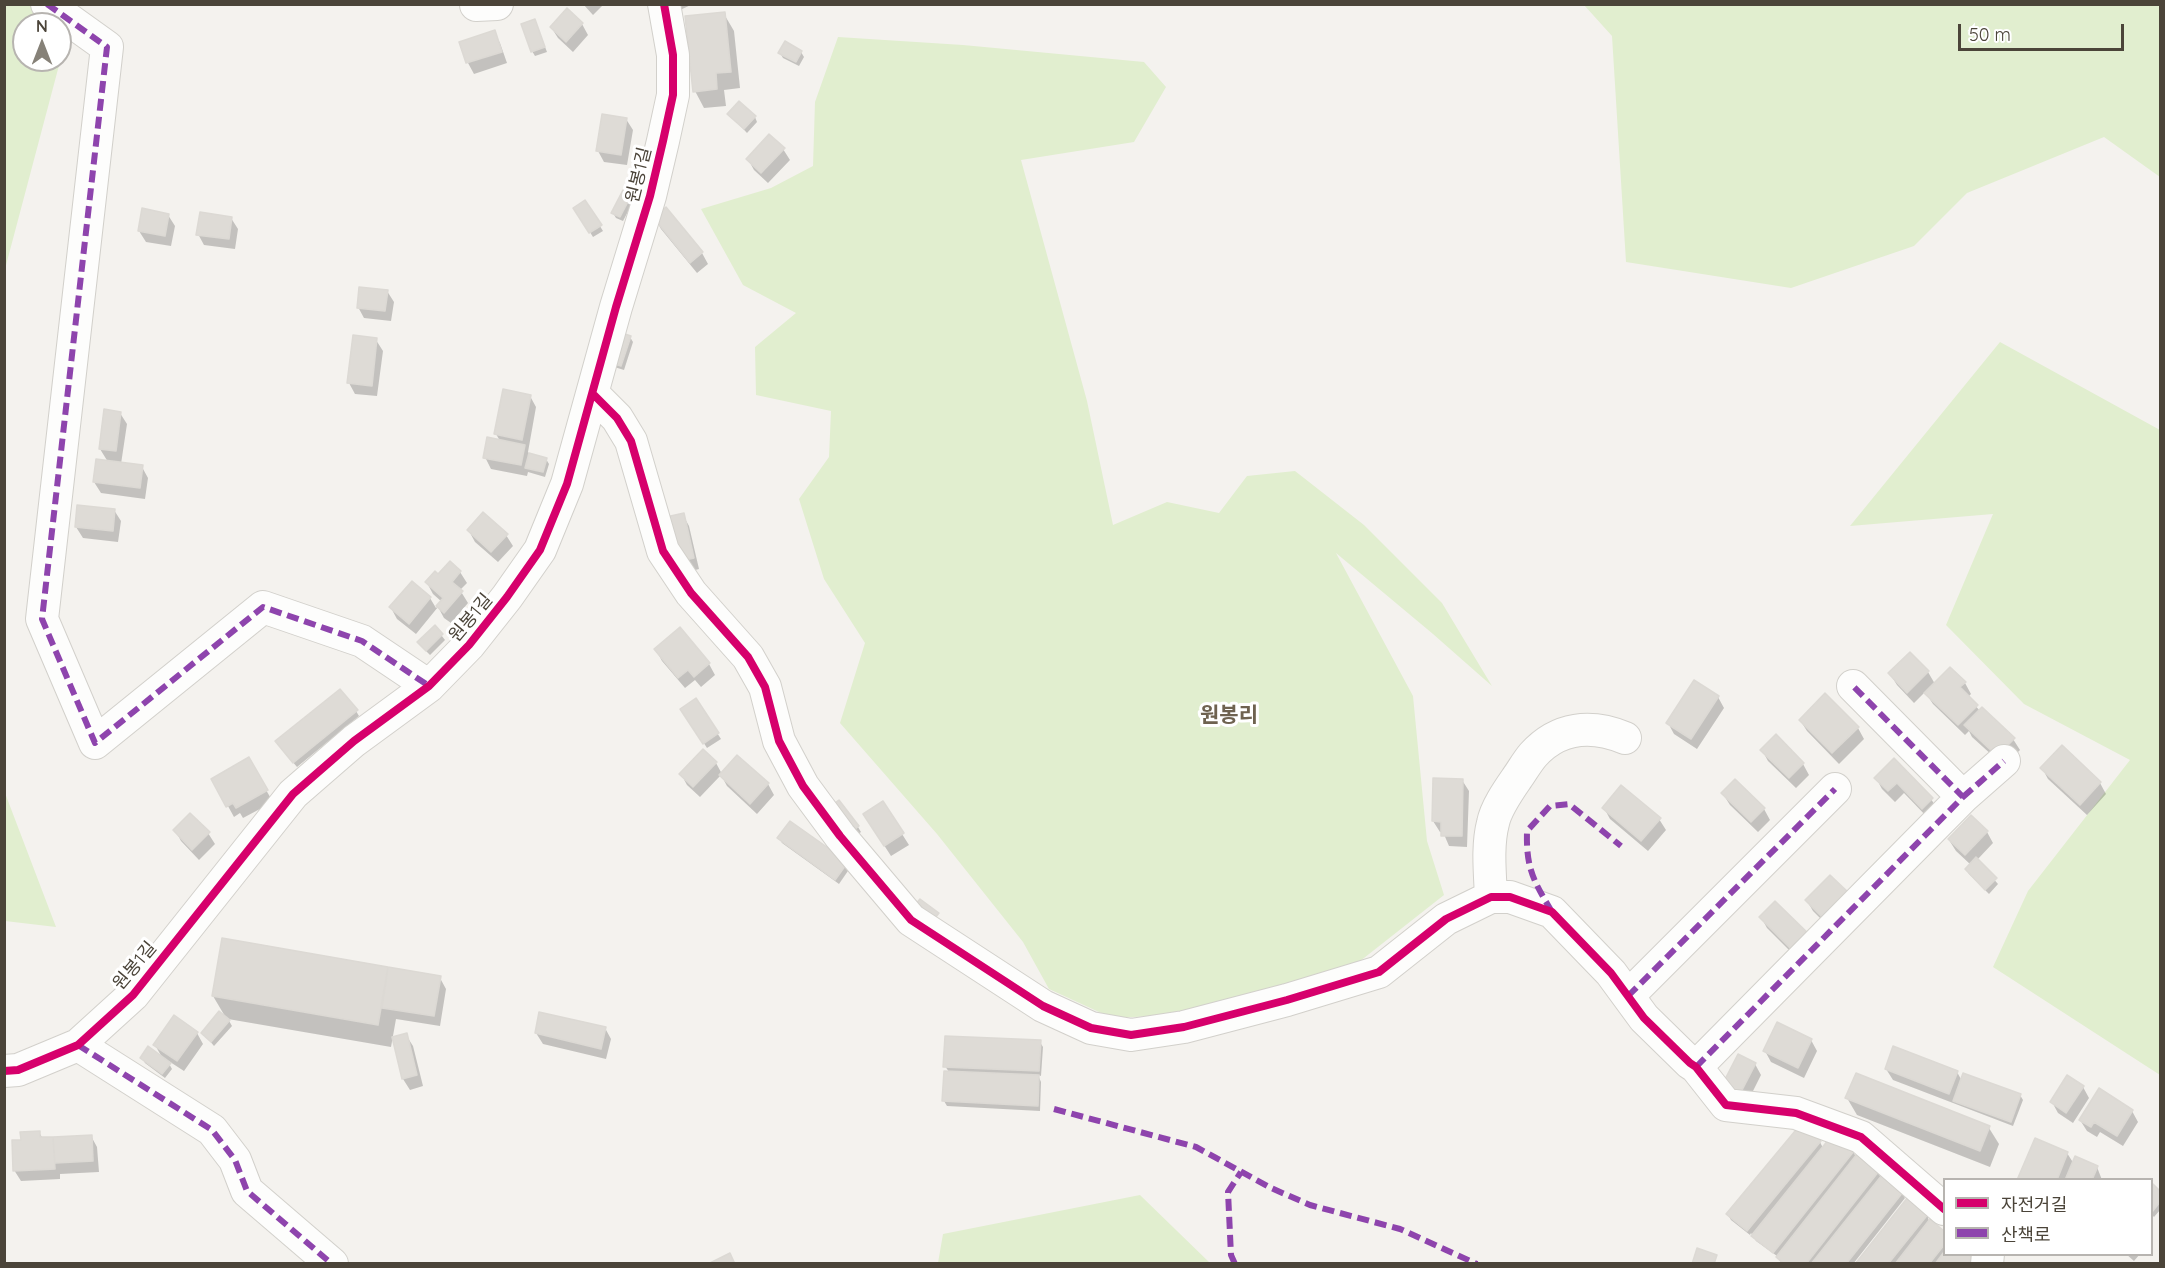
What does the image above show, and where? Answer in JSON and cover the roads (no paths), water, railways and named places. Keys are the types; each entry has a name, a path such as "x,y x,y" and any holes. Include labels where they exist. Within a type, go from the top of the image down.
{"street":[{"path":"47,4 106,47 42,618 95,743 263,607 362,641 429,686"},
{"path":"476,5 497,4"},
{"name":"원봉1길","path":"4,1071 18,1070 78,1045 133,995 293,794 354,741 429,686 470,645 540,550 567,484 616,306 650,196 673,95 673,55 664,4"},
{"path":"593,394 617,418 631,441 663,551 692,593 748,657 765,687 779,741 803,786 840,836 911,920 1043,1006 1091,1028 1131,1035 1184,1027 1287,1000 1379,972 1446,919 1491,897 1510,897 1552,912 1611,973 1644,1018 1696,1067 1726,1105 1796,1113 1861,1137 1943,1208"},
{"path":"1853,686 1963,797"},
{"path":"1491,897 1490,863 1493,822 1508,791 1533,755 1554,737 1581,729 1606,730 1625,738"},
{"path":"1696,1067 1963,797 2004,760"},
{"path":"1628,996 1835,789"},
{"path":"78,1045 212,1130 235,1160 247,1191 332,1263"}],"district":[{"name":"원봉리","path":"1229,716"}]}
